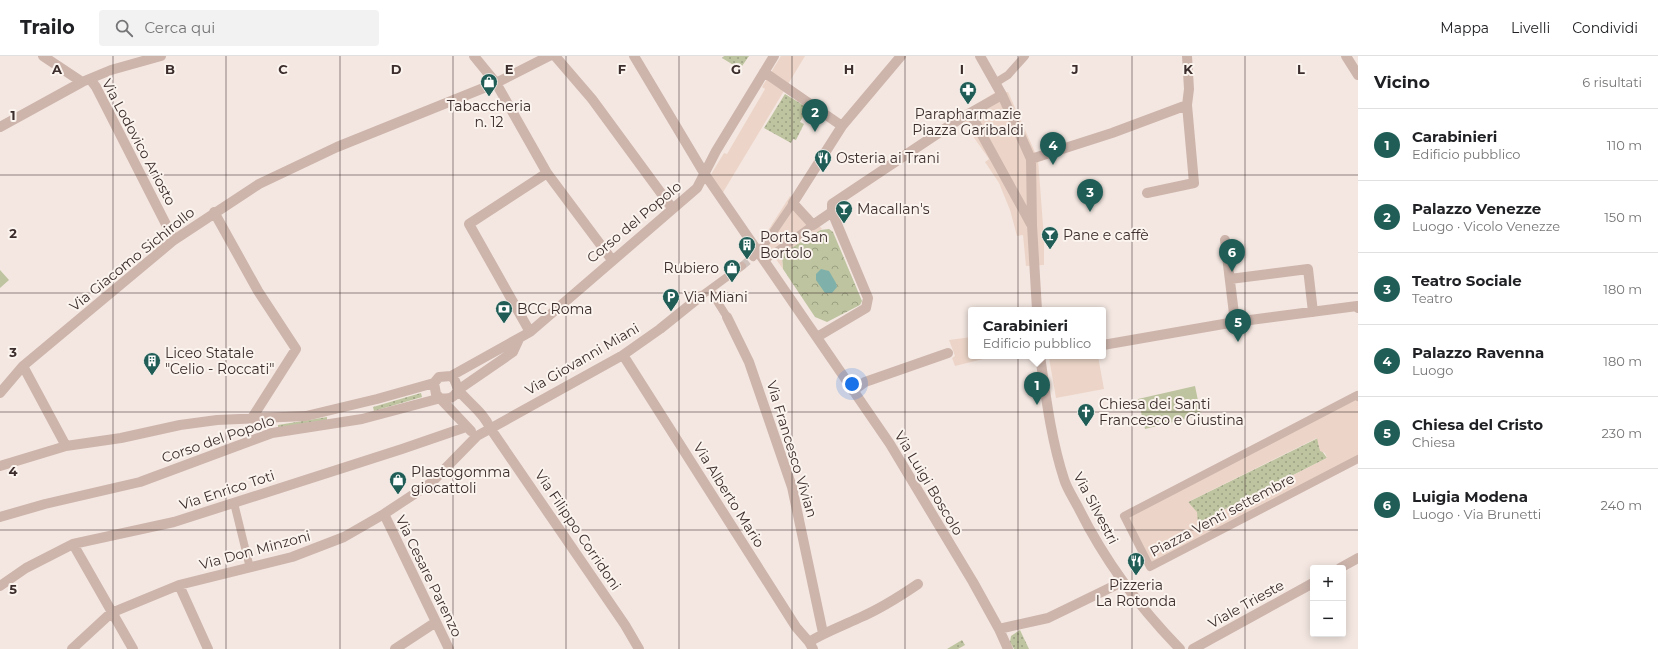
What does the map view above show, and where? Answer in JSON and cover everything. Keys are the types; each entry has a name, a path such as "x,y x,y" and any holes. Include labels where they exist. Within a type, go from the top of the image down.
{"street":[{"path":"44,56 86,81"},
{"path":"0,127 86,81 111,70 161,56"},
{"path":"474,56 496,83 547,173 612,260"},
{"name":"Via Giacomo Sichirollo","path":"0,393 23,366 174,240 214,212 259,184 337,147 496,83 549,56"},
{"path":"555,56 592,99 672,208"},
{"name":"Via Luigi Boscolo","path":"634,56 704,174 759,256 817,337 890,444 973,582 999,629 1008,649"},
{"name":"Corso del Popolo","path":"0,466 66,446 121,438 217,420 306,416 377,399 434,383 443,375 451,376 486,358 506,343 518,339 530,332 697,188 774,56"},
{"path":"759,256 842,126 901,56"},
{"path":"980,56 1002,95 1031,159 1032,225 1037,307"},
{"path":"995,83 1008,75 1025,56"},
{"path":"1147,192 1194,183 1187,105 1189,89 1187,56"},
{"path":"1346,56 1358,75"},
{"path":"764,72 842,126"},
{"name":"Via Lodovico Ariosto","path":"86,81 96,87 174,240"},
{"path":"817,337 866,308 868,298 832,212 832,204 970,113 1002,95"},
{"path":"1031,159 1112,133 1187,105"},
{"path":"970,113 1032,225"},
{"path":"530,332 469,224 547,173"},
{"path":"793,203 813,225"},
{"path":"214,212 258,290 296,349 252,418"},
{"path":"759,256 813,225 832,212"},
{"path":"1224,240 1235,322"},
{"name":"Via Giovanni Miani","path":"477,436 623,355 660,329 742,266"},
{"path":"1230,279 1308,269 1313,312"},
{"name":"Via Francesco Vivian","path":"710,290 727,317 749,362 792,487 823,633"},
{"path":"1106,344 1235,322 1357,306 1358,308"},
{"name":"Corso del Popolo","path":"0,518 45,504 140,482 272,433 362,419 441,398 451,398 458,390 513,352 518,339"},
{"path":"853,391 865,382 948,353"},
{"name":"Via Alberto Mario","path":"623,355 796,627 811,645"},
{"name":"Via Silvestri","path":"1040,359 1049,421 1064,480 1091,534 1122,582 1151,618 1180,649"},
{"path":"23,366 66,446"},
{"path":"451,376 457,382 458,390"},
{"path":"434,383 436,394 466,427 477,436"},
{"name":"Via Filippo Corridoni","path":"458,390 486,418 490,428 581,558 639,649"},
{"name":"Piazza Venti settembre","path":"1358,397 1357,395 1124,516 1150,567 1358,458"},
{"name":"Via Enrico Toti","path":"0,586 26,568 73,544 174,522 466,427"},
{"name":"Via Don Minzoni","path":"72,649 112,613 179,585 292,557 344,537 384,514 431,483 477,436"},
{"path":"1125,517 1171,496"},
{"path":"234,503 250,568"},
{"name":"Via Cesare Parenzo","path":"384,514 449,649"},
{"name":"Piazza Venti settembre","path":"1148,562 1194,540"},
{"path":"73,544 133,649"},
{"path":"1345,565 1358,558"},
{"path":"999,629 1048,618 1122,582"},
{"path":"811,645 823,633 860,618 890,603 918,584"},
{"path":"179,585 208,649"},
{"name":"Viale Trieste","path":"1193,649 1310,585"},
{"path":"394,649 436,622"}],"green space":[{"path":"724,56 749,56 740,69 722,58"},
{"path":"785,94 808,108 800,122 804,124 796,140 793,139 791,143 764,128"},
{"path":"829,229 833,232 862,301 860,305 827,322 815,317 783,269 782,261 787,250 820,230"},
{"path":"0,270 9,280 0,288"},
{"path":"1195,386 1201,415 1145,429 1138,399"},
{"path":"421,393 422,397 374,411 373,407"},
{"path":"327,417 327,420 278,428 278,425"},
{"path":"1318,438 1319,447 1327,458 1198,523 1192,507 1188,502"},
{"path":"1020,630 1029,649 1014,649 1010,642 1011,636"},
{"path":"962,640 965,645 958,649 947,649"}],"shaded area":[{"path":"781,56 805,56 722,194 710,176 724,153 727,154 765,89 762,87"},
{"path":"1008,92 1038,159 1044,238 1044,265 1026,266 1023,235 1017,236 1010,210 999,183 985,162 989,159 965,125 961,114 994,93"},
{"path":"790,196 811,215 822,229 785,252 782,258 783,269 762,240"},
{"path":"968,337 968,359 983,359 955,366 952,358 955,356 949,340"},
{"path":"1049,359 1099,359 1104,389 1056,398"},
{"path":"1358,397 1358,459 1150,567 1124,516","holes":["1317,438 1320,451 1325,453 1327,458 1198,523 1197,512 1188,502"]}],"water":[{"path":"821,269 829,271 836,283 837,287 832,293 825,293 816,280 816,274"}],"tunnel":[{"path":"742,266 753,257"}],"place":[{"name":"Tabaccheria n. 12","path":"489,97"},
{"name":"Parapharmazie Piazza Garibaldi","path":"968,105"},
{"name":"Palazzo Venezze","path":"815,132"},
{"name":"Palazzo Ravenna","path":"1053,165"},
{"name":"Osteria ai Trani","path":"823,173"},
{"name":"Teatro Sociale","path":"1090,212"},
{"name":"Macallan's","path":"844,224"},
{"name":"Pane e caffè","path":"1050,250"},
{"name":"Porta San Bortolo","path":"747,260"},
{"name":"Luigia Modena","path":"1232,272"},
{"name":"Rubiero","path":"732,283"},
{"name":"Via Miani","path":"671,312"},
{"name":"BCC Roma","path":"504,324"},
{"name":"Chiesa del Cristo","path":"1238,342"},
{"name":"Liceo Statale \"Celio - Roccati\"","path":"152,376"},
{"name":"Carabinieri","path":"1037,405"},
{"name":"Chiesa dei Santi Francesco e Giustina","path":"1086,427"},
{"name":"Plastogomma giocattoli","path":"398,495"},
{"name":"Pizzeria La Rotonda","path":"1136,576"}]}
